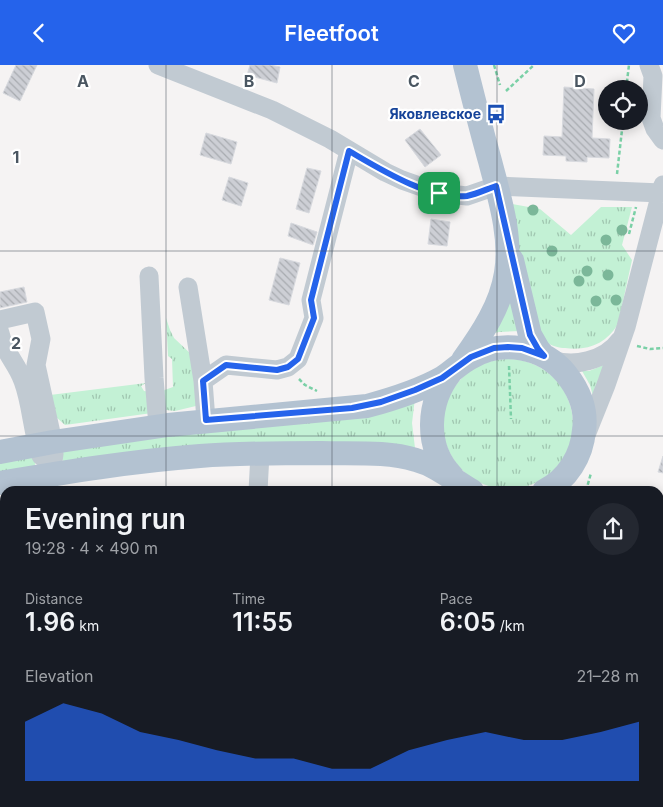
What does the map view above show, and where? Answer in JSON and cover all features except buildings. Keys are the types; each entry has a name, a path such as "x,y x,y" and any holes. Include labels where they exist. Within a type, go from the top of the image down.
{"main road":[{"path":"465,65 496,186 530,335 538,349 564,371 578,392 584,417 584,430 569,486"},
{"path":"464,486 442,463 436,451 432,423 433,407 438,393 478,339 499,299 508,260 505,229"},
{"path":"0,452 45,443 158,426 206,420 328,411 367,405 415,390 442,378 457,366 482,351 508,347 522,348 547,357"},
{"path":"551,486 571,468 580,450"},
{"path":"0,483 25,485 51,475 166,459 260,453 397,456 427,464 443,471 463,486"}],"street":[{"path":"158,65 272,109 402,180 439,193 467,196 496,186 640,191 662,195 626,327 606,385 580,450"},
{"path":"649,65 653,76 651,118 655,129 663,140"},
{"path":"203,381 226,365 277,370 288,367 298,359 314,318 311,300 349,151"},
{"path":"149,276 158,426"},
{"path":"188,287 203,381 206,420"},
{"path":"0,319 35,312 41,339 36,365 45,443"},
{"path":"547,357 569,362 604,355 615,347 626,327"},
{"path":"0,333 3,346 23,381 45,443 54,454 51,475"},
{"path":"258,486 260,453"}],"path":[{"path":"494,65 500,85"},
{"path":"506,91 534,65"},
{"path":"627,80 629,65"},
{"path":"619,159 622,130"},
{"path":"630,235 640,191"},
{"path":"637,346 650,349 663,348"},
{"path":"508,347 511,419"}],"green space":[{"path":"507,203 540,209 571,235 601,207 632,207 622,245 632,260 618,324 608,337 596,345 573,349 553,346 544,339 536,326"},
{"path":"510,290 520,331 489,334"},
{"path":"166,318 174,338 192,355 200,405 175,411 166,410 159,392 173,387 172,359 168,356"},
{"path":"508,359 533,364 554,378 568,399 573,424 568,449 554,470 533,484 525,486 491,486 483,484 462,470 448,449 443,424 448,399 462,378 483,364"},
{"path":"604,365 594,400 590,385 582,371 589,371"},
{"path":"146,383 141,386 144,391 152,392 152,413 65,425 56,417 50,395"},
{"path":"415,398 412,423 415,448 64,462 62,459 62,452"},
{"path":"29,455 36,462 34,467 0,476 0,460"}],"place":[{"name":"Яковлевское","path":"496,114"}],"route":[{"path":"349,151 402,180 439,193 467,196 496,186 530,335 544,356 522,348 494,348 482,351 471,357 442,378 381,402 328,411 206,420 203,381 226,365 277,370 288,367 298,359 314,318 311,300 349,151"}]}
